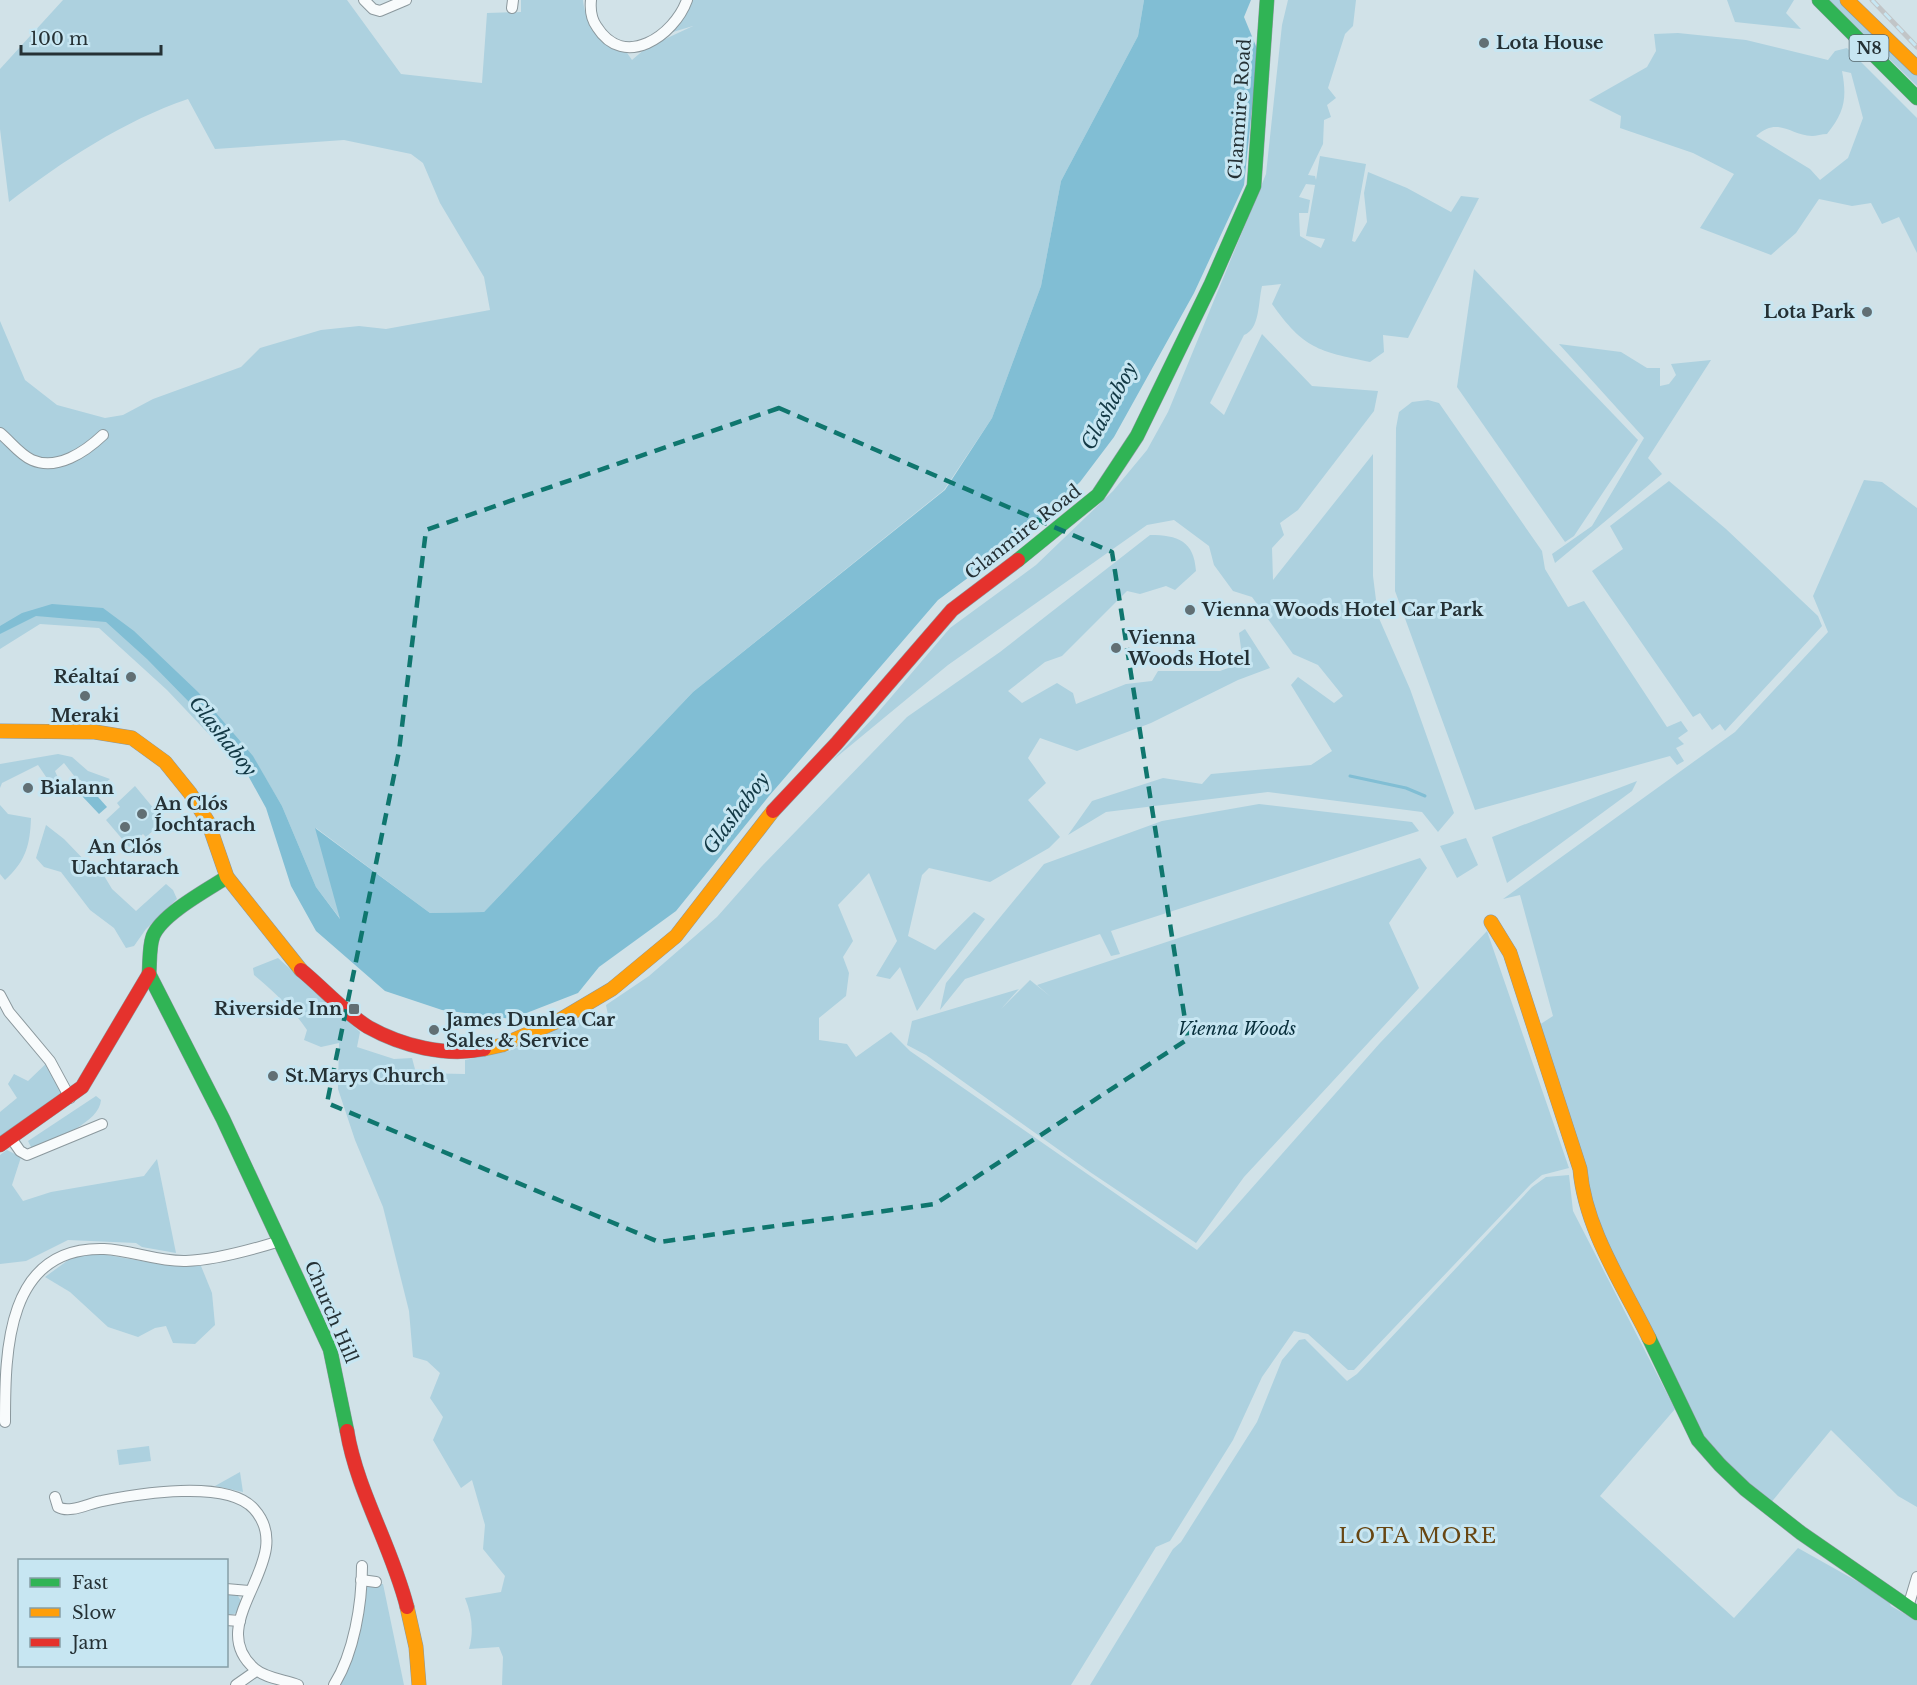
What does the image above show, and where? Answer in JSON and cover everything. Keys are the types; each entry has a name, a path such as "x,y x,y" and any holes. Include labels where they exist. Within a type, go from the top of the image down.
{"main road":[{"name":"Glanmire Road","path":"0,731 95,732 132,738 165,762 208,822 227,877 296,965 329,996 367,1026 427,1050 473,1051 502,1045 558,1021 612,989 676,936 765,819 836,744 952,610 1054,533 1098,495 1131,446 1211,284 1254,186 1267,0"},
{"name":"N8","path":"1819,0 1917,98"},
{"name":"N8","path":"1847,0 1917,68"},
{"path":"6,1141 70,1098 92,1073 149,974 152,938 158,927 194,898 227,877"},
{"path":"1491,922 1510,953 1580,1169 1582,1194 1589,1216 1698,1440 1775,1514 1913,1610"},
{"name":"Church Hill","path":"149,974 162,994 320,1323 334,1362 355,1465 389,1547 412,1631 418,1657 419,1685"}],"street":[{"path":"364,0 373,9 380,11 406,0"},
{"path":"591,0 593,22 603,37 629,47 653,41 664,33 683,13 687,0"},
{"path":"0,433 30,460 46,465 82,452 103,435"},
{"path":"0,995 9,1012 50,1061 70,1098"},
{"path":"6,1141 27,1155 102,1124"},
{"path":"4,1422 5,1363 18,1306 34,1277 56,1259 84,1250 107,1249 186,1261 280,1241"},
{"path":"55,1497 56,1505 61,1509 80,1501 186,1492 212,1492 241,1499 255,1510 266,1530 266,1557 249,1592 240,1621 239,1636 244,1654 256,1671 298,1685"},
{"path":"334,1685 346,1658 362,1566"},
{"path":"1913,1610 1917,1577"},
{"path":"361,1580 376,1582"},
{"path":"228,1589 249,1592"},
{"path":"228,1620 240,1621"},
{"path":"236,1685 256,1671"}],"highlighted area":[{"path":"779,408 1112,552 1188,1039 935,1204 659,1242 327,1103 399,751 426,530"}],"green space":[{"path":"63,0 347,0 401,74 482,83 487,13 521,12 521,0 583,0 588,20 600,39 612,49 625,50 632,60 646,48 693,26 666,34 687,0 1144,0 1138,36 1061,181 1041,286 992,418 944,490 693,692 484,912 430,913 316,828 342,921 316,887 282,806 253,757 222,748 167,690 99,628 40,624 0,649 0,321 25,380 57,405 105,418 123,415 153,399 241,367 260,348 321,330 359,326 386,329 490,310 484,277 440,203 423,163 411,154 344,140 215,149 188,99 140,119 94,143 9,202 0,129 0,69"},
{"path":"1288,0 1356,0 1353,26 1345,34 1328,88 1336,98 1327,105 1331,117 1324,120 1323,144 1308,175 1315,176 1316,180 1320,156 1366,164 1352,241 1355,242 1367,222 1364,193 1368,172 1407,188 1451,212 1461,196 1479,198 1408,338 1383,335 1384,352 1370,362 1325,351 1303,339 1272,304 1281,284 1262,286 1256,321 1249,332 1244,335 1210,403 1224,415 1262,334 1312,386 1378,391 1374,411 1298,510 1280,523 1284,535 1272,548 1273,580 1373,454 1373,576 1378,616 1410,689 1454,813 1438,832 1422,812 1268,792 1106,812 1068,835 1092,801 1163,778 1202,784 1211,774 1311,765 1332,751 1291,685 1298,677 1334,703 1343,696 1318,665 1293,654 1252,597 1233,591 1214,565 1209,546 1174,520 1147,525 948,665 833,760 875,716 950,628 1036,565 1113,491 1147,450 1168,412 1266,174 1282,25","holes":["1306,184 1315,185 1306,236 1325,239 1321,248 1300,236 1299,213 1308,213 1310,200 1299,197"]},
{"path":"1727,0 1794,0 1786,13 1801,29 1735,22"},
{"path":"1829,0 1840,0 1917,74 1917,86"},
{"path":"1678,33 1746,40 1828,60 1835,51 1847,48 1917,118 1917,253 1899,217 1882,224 1871,203 1852,206 1819,199 1796,233 1771,255 1700,228 1734,174 1693,153 1620,128 1621,116 1589,100 1647,67 1656,51 1654,34","holes":["1842,71 1851,73 1863,118 1848,158 1820,180 1810,169 1756,136 1771,127 1784,128 1804,135 1827,134 1838,119 1843,104"]},
{"path":"1474,269 1638,440 1574,536 1565,542 1457,387"},
{"path":"1559,344 1621,352 1647,368 1660,368 1660,386 1669,384 1676,375 1671,364 1711,360 1648,458 1662,474 1555,563 1552,554 1592,526 1644,438"},
{"path":"1428,400 1439,403 1542,551 1545,569 1568,607 1584,601 1667,727 1681,721 1688,731 1678,738 1684,744 1676,748 1684,761 1677,765 1670,756 1475,810 1395,591 1396,428 1399,412 1412,402"},
{"path":"1864,480 1882,482 1917,508 1917,1507 1898,1496 1831,1430 1769,1505 1702,1445 1581,1195 1536,1027 1553,1016 1520,895 1503,899 1735,732 1828,632 1813,596"},
{"path":"1669,481 1726,529 1818,616 1822,626 1725,731 1720,724 1712,730 1700,713 1693,717 1592,571 1623,549 1610,526"},
{"path":"1150,535 1169,536 1183,542 1192,553 1196,571 1175,590 1166,586 1140,594 1127,591 1062,656 1045,662 1008,691 1022,703 1057,683 1073,693 1076,704 1126,684 1152,681 1158,671 1220,671 1228,668 1242,656 1239,633 1245,629 1270,668 1238,680 1151,723 1077,751 1040,738 1028,758 1046,783 1028,800 1060,837 1049,848 990,882 929,868 922,875 908,936 935,950 974,912 985,919 917,1011 900,967 890,979 876,976 897,941 869,873 838,905 853,941 843,957 849,973 846,996 819,1018 819,1040 847,1044 856,1057 891,1032 910,1051 1197,1250 1380,1043 1487,931 1569,1168 1542,1175 1531,1184 1354,1370 1348,1370 1308,1334 1294,1331 1262,1377 1233,1440 1170,1541 1156,1547 1071,1685 502,1685 503,1657 499,1647 469,1649 472,1624 465,1598 501,1592 505,1576 483,1549 485,1525 472,1480 461,1488 433,1440 443,1417 430,1398 440,1373 427,1361 413,1357 409,1311 383,1207 355,1140 338,1089 339,1043 321,1047 304,1040 307,1030 283,1001 254,975 253,968 278,958 360,1032 357,1047 394,1059 412,1058 416,1073 465,1074 465,1060 509,1051 583,1018 595,1029 609,1020 606,1005 649,976 717,917 762,866 907,717 1000,652"},
{"path":"58,754 72,757 88,771 110,779 97,790 75,777 64,763 55,771 61,785 57,793 38,765 2,783 0,788 0,764"},
{"path":"1637,781 1632,791 1507,883 1492,837"},
{"path":"135,786 164,821 146,837 143,834 129,847 106,820 120,807 117,803"},
{"path":"1259,804 1412,822 1419,831 1111,931 1120,954 1111,956 1100,934 965,979 940,1010 946,983 1044,864 1162,821"},
{"path":"0,805 8,814 31,818 26,852 18,866 5,880 0,874"},
{"path":"46,825 64,839 89,865 103,874 112,889 136,911 166,884 173,890 177,899 146,929 134,946 126,948 114,928 90,910 61,872 44,867 36,858"},
{"path":"1466,838 1478,865 1457,878 1440,846"},
{"name":"Vienna Woods","path":"1420,858 1427,868 1389,923 1419,988 1244,1177 1196,1243 1090,1172 926,1055 907,1045 912,1021 1019,989 1001,1009 1030,980 1051,997 1037,985"},
{"path":"52,1058 70,1087 60,1100 0,1140 0,1112 17,1098 8,1084 14,1074 28,1081"},
{"path":"96,1096 101,1100 93,1116 66,1134 39,1147 31,1147 28,1141"},
{"path":"7,1150 21,1157 12,1185 23,1201 51,1192 144,1176 157,1159 176,1253 142,1247 136,1243 68,1240 26,1261 0,1264 0,1155"},
{"path":"1569,1175 1573,1211 1675,1409 1600,1496 1734,1618 1798,1548 1887,1598 1891,1606 1917,1621 1917,1685 1090,1685 1173,1549 1181,1542 1257,1422 1282,1360 1299,1340 1305,1339 1347,1381 1357,1374 1532,1187 1546,1177"},
{"path":"95,1253 165,1265 201,1266 212,1293 215,1325 195,1344 173,1343 166,1326 155,1328 138,1337 108,1327 70,1292 45,1277 71,1258"},
{"path":"149,1446 151,1461 119,1465 117,1450"},
{"path":"240,1472 243,1492 215,1486"},
{"path":"371,1584 383,1584 404,1685 341,1685 347,1670 365,1588"},
{"path":"228,1594 238,1596 241,1601 237,1613 228,1616"}],"water":[{"name":"Glashaboy","path":"1144,0 1251,0 1244,17 1258,51 1244,185 1194,293 1114,437 1080,482 1011,546 938,600 769,796 676,911 599,967 578,993 511,1019 442,1010 385,991 316,931 291,886 266,808 245,770 191,704 147,659 106,622 36,616 0,634 0,626 22,613 52,604 103,608 134,631 198,692 253,756 282,806 316,887 340,919 315,828 430,913 484,912 693,692 945,490 992,418 1041,286 1061,181 1138,36"},
{"path":"90,788 107,807 99,814 82,796"}],"waterway":[{"path":"1350,776 1406,788 1425,796"}],"railway":[{"path":"1872,0 1917,47"}],"traffic: fast":[{"path":"1018,560 1098,495 1137,436 1211,284 1254,186 1267,0"},
{"path":"1819,0 1917,98"},
{"path":"149,974 151,945 158,928 175,911 227,877"},
{"path":"149,974 223,1119 330,1349 347,1431"},
{"path":"1649,1338 1698,1440 1720,1465 1745,1489 1801,1533 1917,1613"}],"traffic: slow":[{"path":"1847,0 1917,68"},
{"path":"0,731 95,732 132,738 165,762 190,793 208,822 227,877 301,970"},
{"path":"484,1049 502,1045 558,1021 612,989 676,936 773,811"},
{"path":"1491,922 1510,953 1580,1169 1583,1191 1597,1235 1649,1338"},
{"path":"407,1607 416,1647 419,1685"}],"traffic: jam":[{"path":"773,811 836,744 952,610 1018,560"},
{"path":"301,970 350,1014 381,1034 395,1040 440,1051 484,1049"},
{"path":"0,1145 82,1087 149,974"},
{"path":"347,1431 358,1475 393,1563 407,1607"}],"place":[{"name":"Lota House","path":"1484,43"},
{"name":"Lota Park","path":"1867,312"},
{"name":"Vienna Woods Hotel Car Park","path":"1190,610"},
{"name":"Vienna Woods Hotel","path":"1116,648"},
{"name":"Réaltaí","path":"131,677"},
{"name":"Meraki","path":"85,696"},
{"name":"Bialann","path":"28,788"},
{"name":"An Clós Íochtarach","path":"142,814"},
{"name":"An Clós Uachtarach","path":"125,827"},
{"name":"Riverside Inn","path":"354,1009"},
{"name":"James Dunlea Car Sales & Service","path":"434,1030"},
{"name":"St.Marys Church","path":"273,1076"}],"district":[{"name":"LOTA MORE","path":"1418,1536"}]}
